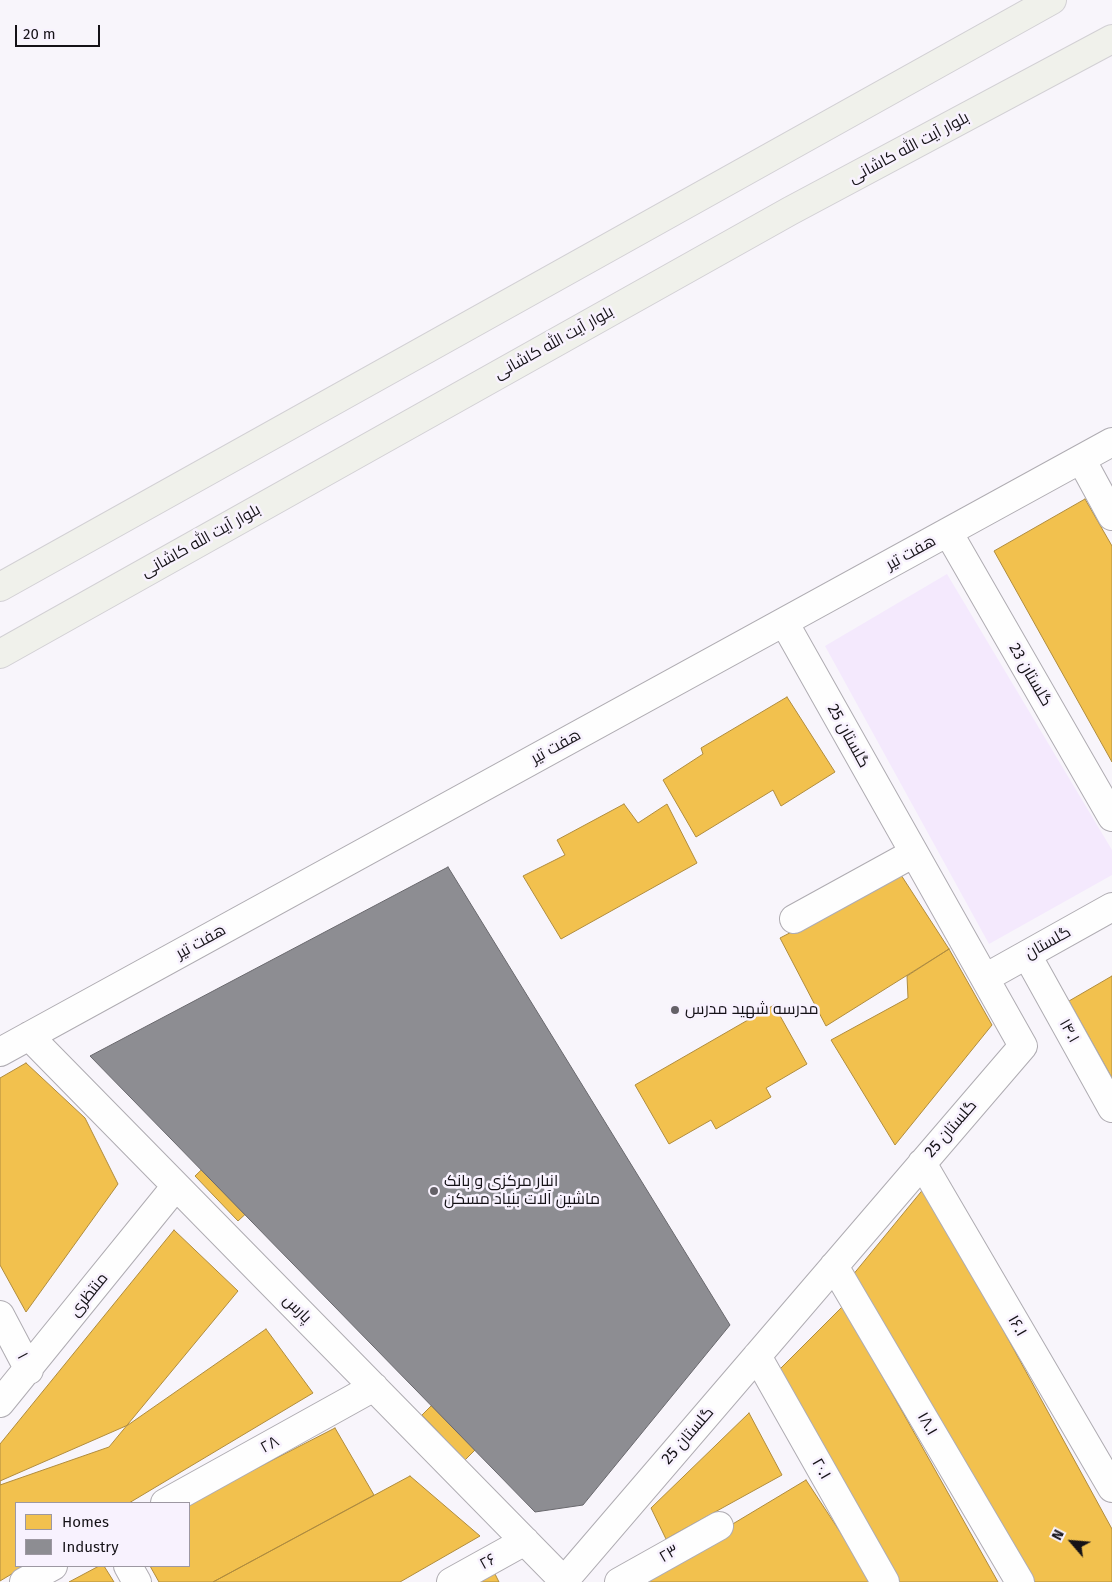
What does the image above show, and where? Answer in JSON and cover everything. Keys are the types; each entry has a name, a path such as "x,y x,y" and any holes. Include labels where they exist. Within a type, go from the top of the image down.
{"main road":[{"path":"0,587 1052,0"},
{"name":"بلوار آیت الله کاشانی","path":"0,654 790,211 1112,39"}],"street":[{"name":"هفت تیر","path":"0,1052 1112,442"},
{"path":"1080,460 1112,516"},
{"name":"گلستان 23","path":"948,532 1112,817"},
{"name":"گلستان 25","path":"565,1582 1022,1046 784,622"},
{"path":"794,919 914,853"},
{"name":"گلستان","path":"985,978 1112,907"},
{"name":"۱۴.۱","path":"1027,955 1112,1108"},
{"name":"پارس","path":"29,1036 565,1582"},
{"name":"۱۶.۱","path":"922,1163 1112,1488"},
{"name":"منتظری","path":"0,1403 29,1370 176,1186"},
{"name":"۱۸.۱","path":"834,1266 1020,1582"},
{"name":"۱","path":"0,1315 29,1370"},
{"name":"۲۰.۱","path":"757,1356 885,1582"},
{"name":"۲۸","path":"167,1502 374,1388"},
{"name":"۲۳","path":"619,1582 718,1526"},
{"name":"۲۶","path":"451,1582 525,1541"},
{"path":"24,1582 51,1567"},
{"path":"129,1567 137,1582"}],"shaded area":[{"path":"947,574 1112,850 1112,875 989,944 825,646"}],"building: Homes":[{"path":"1085,499 1112,546 1112,762 994,551"},
{"path":"787,697 835,772 781,806 773,790 696,837 663,780 703,754 701,748"},
{"path":"624,804 638,823 667,804 697,863 561,939 523,876 565,855 557,840"},
{"path":"901,875 949,949 826,1026 780,938"},
{"path":"949,949 992,1025 895,1145 831,1040 908,998 907,976"},
{"path":"411,970 449,1011 437,1022 458,1044 383,1116 359,1091 325,1124 353,1153 275,1229 253,1207 238,1221 195,1176 221,1151 201,1131 262,1072 279,1089 322,1048 306,1032 366,974 387,994"},
{"path":"1112,976 1112,1078 1069,1001"},
{"path":"774,1005 807,1064 766,1088 771,1097 716,1129 711,1120 669,1144 635,1085"},
{"path":"26,1063 85,1118 118,1184 26,1312 0,1265 0,1078"},
{"path":"925,1187 1112,1529 1112,1582 1029,1582 852,1276"},
{"path":"638,1209 676,1249 664,1261 685,1283 610,1355 586,1330 552,1363 580,1392 501,1468 480,1445 465,1460 422,1415 447,1390 427,1369 489,1310 505,1328 549,1287 533,1271 593,1212 613,1233"},
{"path":"174,1230 238,1291 109,1447 0,1485 0,1444"},
{"path":"843,1306 998,1582 898,1582 779,1370"},
{"path":"266,1329 313,1393 131,1502 15,1502 15,1567 23,1567 0,1581 0,1481 128,1425"},
{"path":"749,1413 782,1475 666,1539 651,1508"},
{"path":"335,1428 374,1495 213,1582 159,1582 151,1567 190,1567 190,1502"},
{"path":"410,1476 480,1536 400,1582 213,1582"},
{"path":"806,1480 873,1582 636,1582"},
{"path":"97,1567 105,1567 114,1582 69,1582"},
{"path":"494,1572 499,1582 476,1582"}],"building: Industry":[{"name":"انبار مرکزی و بانک ماشین آلات بنیاد مسکن","path":"448,867 730,1325 583,1505 535,1512 90,1056"}],"place":[{"name":"مدرسه شهید مدرس","path":"675,1010"},
{"name":"انبار مرکزی و بانک ماشین آلات بنیاد مسکن","path":"434,1191"}]}
